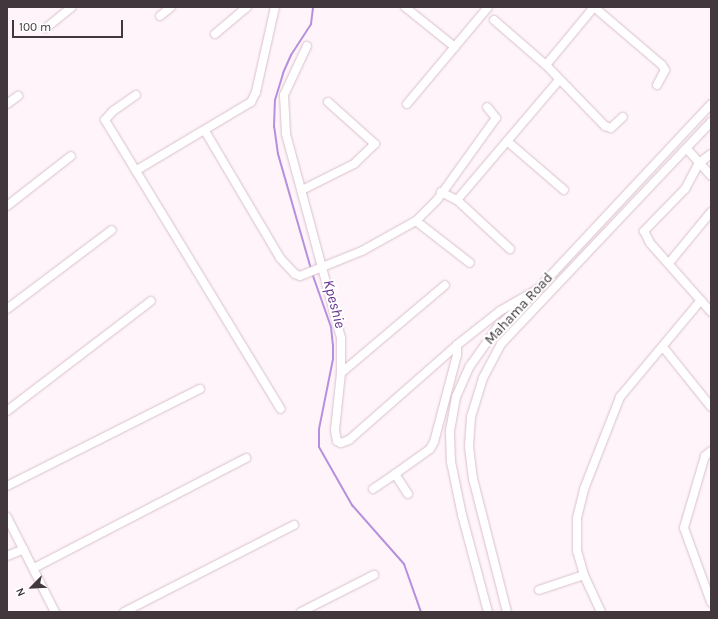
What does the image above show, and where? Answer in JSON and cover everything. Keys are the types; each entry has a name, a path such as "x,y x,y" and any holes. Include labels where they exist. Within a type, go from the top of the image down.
{"street":[{"path":"46,28 72,7"},
{"path":"160,16 171,7"},
{"path":"215,34 247,7"},
{"path":"137,170 205,131 251,102 256,92 275,7"},
{"path":"405,7 454,47"},
{"path":"407,104 488,7"},
{"path":"546,65 591,8 662,65 665,70 657,85"},
{"path":"494,20 546,65 559,80 608,128 623,117"},
{"path":"307,46 284,95 286,134 340,338 341,373 335,437 341,443 349,440 457,345 500,311 538,289"},
{"path":"457,200 559,80"},
{"path":"136,95 106,116 105,120 137,170 281,409"},
{"path":"7,104 18,96"},
{"path":"302,190 354,164 375,144 328,102"},
{"name":"Mahama Road","path":"488,612 458,500 451,462 450,431 456,397 470,366 497,328 538,289 711,104"},
{"path":"205,131 280,258 295,274 308,275 362,251 416,221 442,192 496,119 496,116 487,107"},
{"name":"Mahama Road","path":"507,612 473,479 469,446 471,417 482,378 501,344 711,122"},
{"path":"507,141 564,190"},
{"path":"687,149 711,176"},
{"path":"711,154 699,164 685,189 644,231 646,238 711,312"},
{"path":"7,206 71,156"},
{"path":"442,192 457,200 510,249"},
{"path":"669,263 711,212"},
{"path":"416,221 470,263"},
{"path":"7,309 112,230"},
{"path":"341,373 445,285"},
{"path":"601,612 584,575 577,551 577,518 584,489 620,397 701,300"},
{"path":"7,411 151,301"},
{"path":"373,489 430,449 434,442 457,355 457,345"},
{"path":"663,347 711,407"},
{"path":"7,486 200,389"},
{"path":"711,451 705,456 684,528 711,602"},
{"path":"34,568 246,458"},
{"path":"395,474 408,494"},
{"path":"7,517 55,612"},
{"path":"124,612 294,525"},
{"path":"7,556 24,549"},
{"path":"301,612 374,575"},
{"path":"539,590 584,575"}],"waterway":[{"name":"Kpeshie","path":"311,269 278,154 274,127 275,100 283,73 291,55 311,24 313,7"},
{"name":"Kpeshie","path":"312,273 331,327 333,345 333,359 319,429 319,447 352,505 404,564 421,612"}]}
